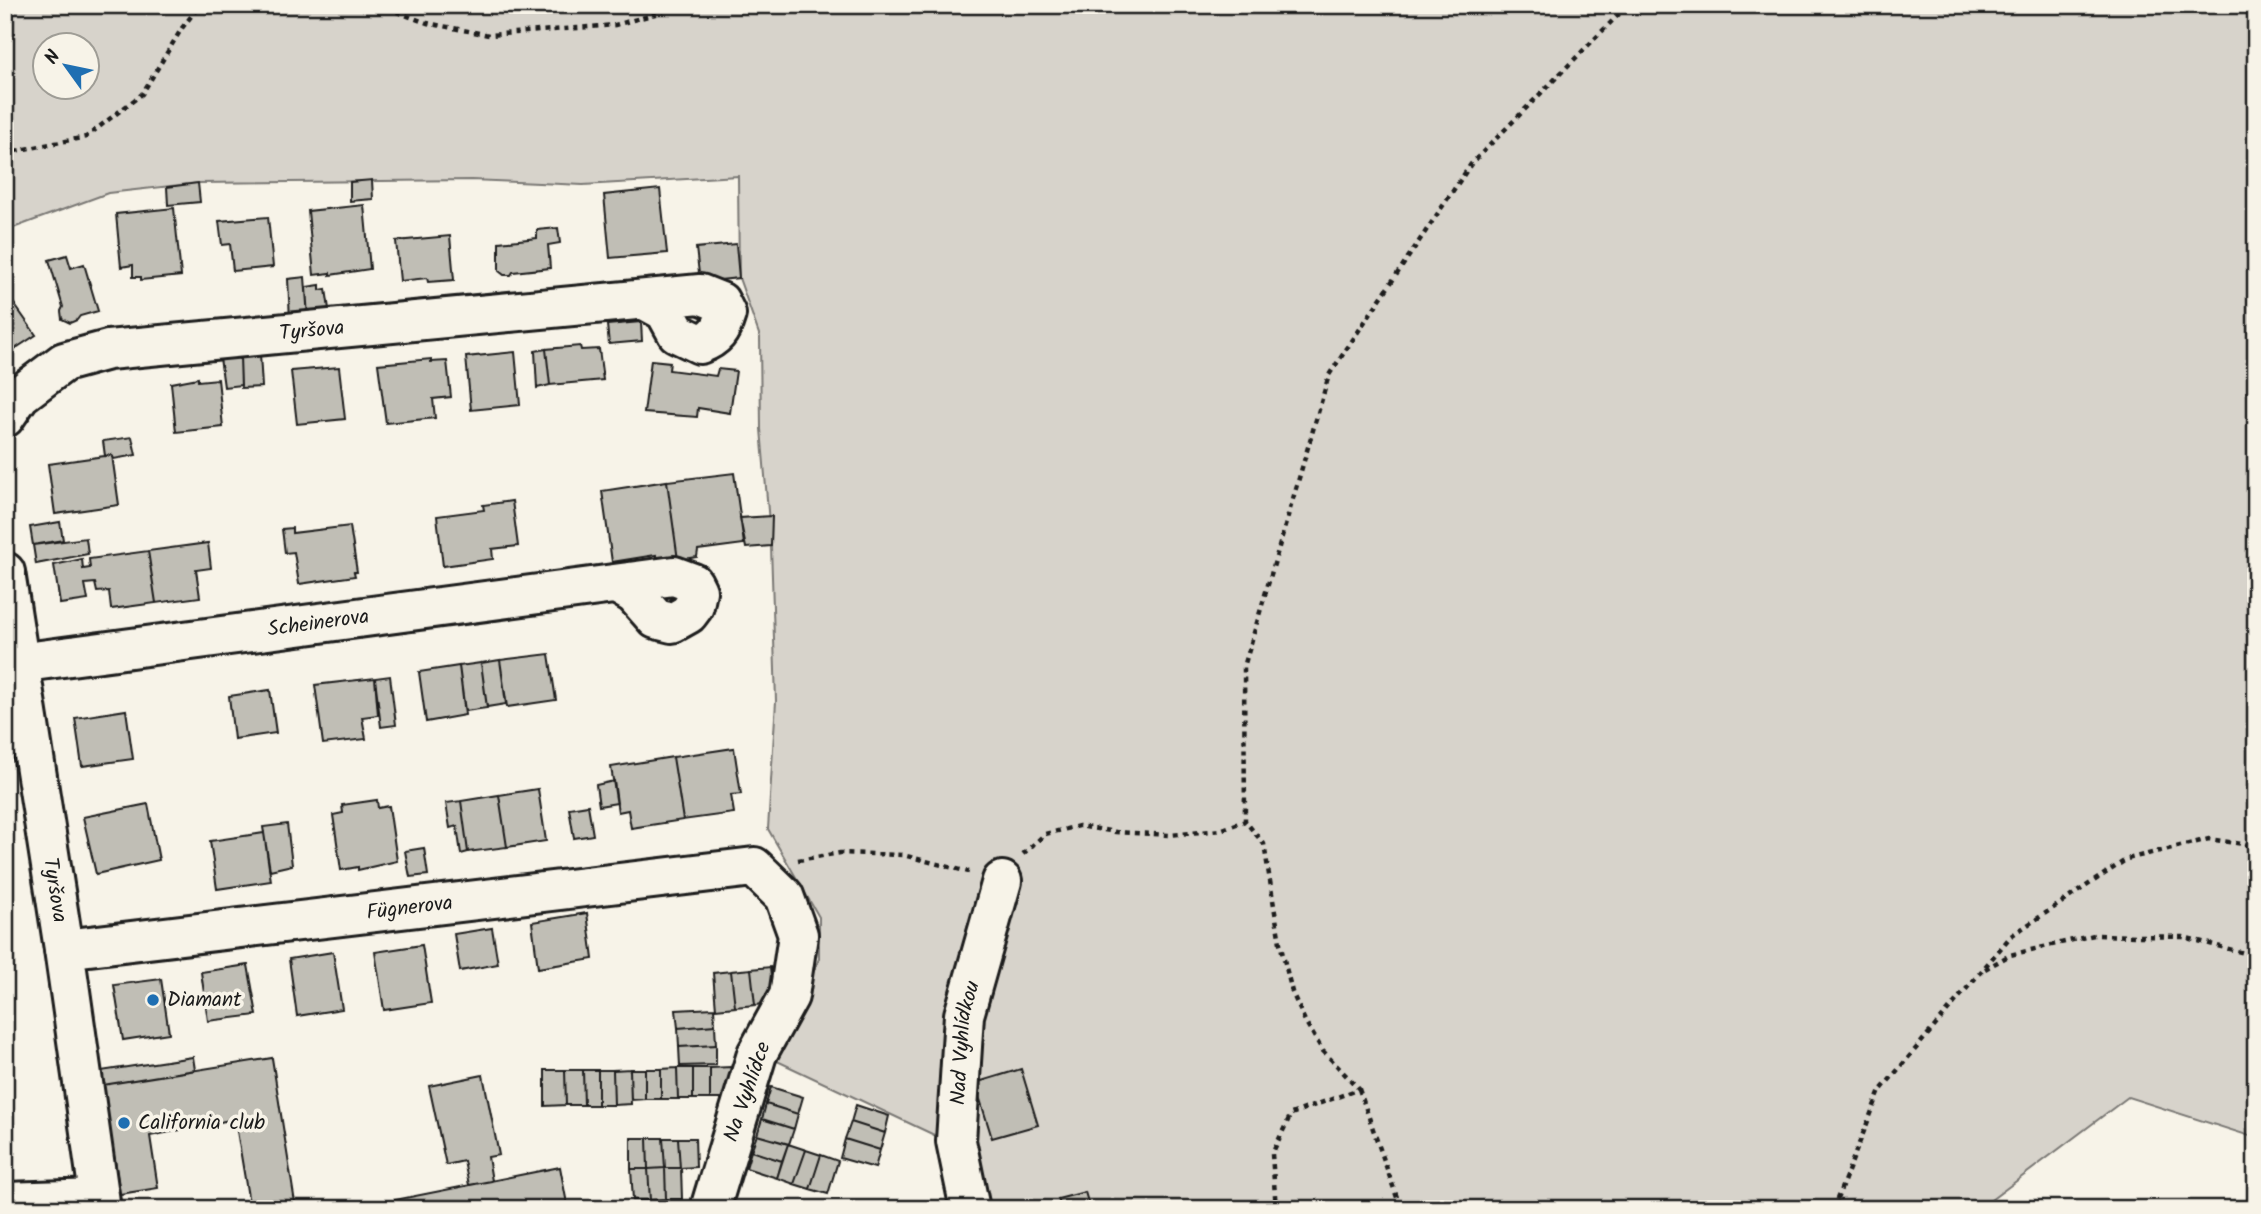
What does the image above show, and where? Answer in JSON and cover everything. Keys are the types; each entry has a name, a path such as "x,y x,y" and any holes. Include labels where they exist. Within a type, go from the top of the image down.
{"street":[{"name":"Tyršova","path":"5,416 20,395 64,362 108,349 645,300"},
{"name":"Tyršova","path":"5,572 64,949 100,1204"},
{"name":"Scheinerova","path":"18,663 617,584"},
{"name":"Fügnerova","path":"64,949 754,867"},
{"name":"Na Vyhlídce","path":"710,1209 757,1054 789,996 798,935 784,896 754,867"},
{"name":"Nad Vyhlídkou","path":"970,1209 956,1141 964,1015 1002,881"},
{"path":"5,1202 100,1204"}],"path":[{"path":"5,153 86,137 142,94 182,28 200,5"},
{"path":"378,5 427,23 489,35 615,25 659,13 674,5"},
{"path":"1401,1209 1359,1089 1322,1051 1304,1021 1292,992 1280,943 1264,844 1245,821 1244,667 1329,375 1471,164 1628,5"},
{"path":"754,867 840,853 903,855 1002,881 1017,860 1045,834 1079,826 1116,832 1170,835 1220,830 1245,821"},
{"path":"1833,1209 1880,1091 2011,936 2127,859 2209,839 2256,846"},
{"path":"1980,972 2010,955 2094,935 2183,937 2256,956"},
{"path":"1276,1209 1272,1154 1291,1114 1359,1089"}],"shaded area":[{"path":"5,5 2256,5 2256,1138 2128,1097 1979,1209 963,1209 947,1141 775,1060 819,959 819,917 768,829 776,701 771,546 761,429 760,337 739,278 738,176 583,185 471,180 198,183 108,193 5,231"}],"building":[{"path":"372,180 373,199 350,201 350,182"},
{"path":"198,183 200,202 168,205 167,187"},
{"path":"660,189 667,253 610,258 604,195"},
{"path":"364,205 370,269 314,275 308,211"},
{"path":"174,208 181,276 141,280 141,277 133,277 133,265 121,267 116,214"},
{"path":"268,217 273,267 233,271 230,244 222,245 219,221"},
{"path":"558,228 560,243 548,245 550,268 513,272 511,275 504,275 499,271 499,242 537,238 537,230"},
{"path":"450,236 454,280 428,282 427,278 400,281 396,241"},
{"path":"736,244 739,278 700,282 696,248"},
{"path":"67,255 71,268 84,264 98,311 80,316 70,323 62,319 63,307 49,260"},
{"path":"305,277 308,318 290,320 288,279"},
{"path":"320,285 320,290 326,289 330,316 308,318 306,287"},
{"path":"5,291 36,335 7,354 5,352"},
{"path":"641,322 642,341 609,344 607,325"},
{"path":"580,346 581,350 599,349 603,380 550,385 546,349"},
{"path":"546,349 550,385 537,388 535,351"},
{"path":"515,352 520,405 471,410 466,357"},
{"path":"260,354 262,387 241,388 240,356"},
{"path":"240,356 241,385 224,387 220,358"},
{"path":"431,359 431,362 447,361 451,397 433,399 435,418 386,423 378,364"},
{"path":"651,360 670,362 669,370 716,376 718,369 736,371 730,413 698,408 697,417 644,413"},
{"path":"339,367 345,419 297,424 291,371"},
{"path":"198,378 198,381 218,379 223,427 176,432 171,383"},
{"path":"132,437 136,455 114,459 112,455 105,456 103,441"},
{"path":"112,455 119,505 55,514 48,464"},
{"path":"734,473 744,544 698,550 697,557 678,560 667,481"},
{"path":"667,481 678,560 657,563 656,555 612,562 602,491"},
{"path":"512,501 518,546 492,549 493,559 443,566 437,516 484,510 483,505"},
{"path":"772,516 771,546 746,548 740,518"},
{"path":"60,522 63,540 33,545 30,527"},
{"path":"350,526 357,572 354,572 355,576 299,584 294,552 285,553 282,529 292,528 292,533"},
{"path":"86,538 88,554 36,564 33,545"},
{"path":"208,543 211,568 196,570 200,597 156,603 148,551"},
{"path":"148,551 156,603 111,609 109,591 97,592 95,583 85,584 88,600 60,604 54,565 82,559 83,569 90,568 89,559"},
{"path":"549,654 556,700 507,707 500,660"},
{"path":"500,660 506,704 487,707 481,663"},
{"path":"481,663 487,708 465,711 459,666"},
{"path":"459,666 465,715 426,722 419,672"},
{"path":"390,676 396,725 381,727 375,678"},
{"path":"375,678 378,715 362,717 366,739 323,744 315,685"},
{"path":"270,690 276,733 234,739 229,696"},
{"path":"126,710 133,759 82,766 75,718"},
{"path":"734,748 741,794 731,795 734,813 683,820 673,757"},
{"path":"673,757 683,820 631,828 628,810 618,812 611,767"},
{"path":"614,781 617,803 599,806 596,785"},
{"path":"538,789 546,841 507,847 499,795"},
{"path":"499,795 507,847 468,852 461,801"},
{"path":"377,800 378,808 389,806 397,861 358,870 358,867 341,870 333,815 343,813 342,805"},
{"path":"461,801 468,852 461,854 457,826 450,828 446,803"},
{"path":"148,804 159,860 96,874 83,817"},
{"path":"588,805 593,835 574,838 569,808"},
{"path":"287,824 292,865 270,870 263,827"},
{"path":"264,833 271,881 217,889 210,841"},
{"path":"424,848 428,875 410,877 405,851"},
{"path":"587,913 593,959 538,968 532,922"},
{"path":"492,928 498,964 460,971 454,934"},
{"path":"422,945 431,1003 384,1010 375,952"},
{"path":"333,952 342,1009 297,1016 289,959"},
{"path":"248,965 257,1015 208,1021 201,972"},
{"path":"770,967 774,1003 755,1005 751,969"},
{"path":"751,969 755,1005 735,1007 731,971"},
{"path":"731,971 735,1007 716,1009 713,973"},
{"path":"161,979 169,1033 123,1040 114,985"},
{"path":"714,1008 715,1025 678,1028 676,1010"},
{"path":"715,1025 716,1045 679,1047 678,1028"},
{"path":"716,1045 716,1065 680,1066 679,1047"},
{"path":"193,1057 195,1070 103,1085 101,1071"},
{"path":"272,1058 296,1209 250,1209 235,1119 150,1136 158,1188 120,1194 103,1085"},
{"path":"731,1067 731,1099 710,1099 710,1068"},
{"path":"677,1068 693,1068 693,1099 678,1099"},
{"path":"677,1068 678,1099 661,1099 661,1069"},
{"path":"693,1068 710,1068 710,1099 693,1099"},
{"path":"630,1069 645,1069 645,1099 631,1100"},
{"path":"630,1069 631,1104 614,1105 613,1070"},
{"path":"645,1069 661,1069 661,1099 645,1099"},
{"path":"1021,1069 1038,1125 992,1138 975,1083"},
{"path":"545,1070 565,1070 566,1105 545,1106"},
{"path":"565,1070 583,1070 584,1105 566,1105"},
{"path":"583,1070 598,1070 598,1105 584,1105"},
{"path":"598,1070 613,1070 614,1105 598,1105"},
{"path":"483,1075 499,1155 488,1157 492,1181 469,1185 464,1161 446,1165 429,1086"},
{"path":"771,1087 803,1097 798,1114 766,1104"},
{"path":"766,1104 798,1114 794,1129 762,1119"},
{"path":"856,1105 889,1116 885,1133 851,1122"},
{"path":"762,1119 794,1129 789,1144 757,1135"},
{"path":"851,1122 885,1133 880,1150 845,1139"},
{"path":"757,1135 788,1144 782,1161 751,1151"},
{"path":"631,1138 647,1138 648,1169 631,1169"},
{"path":"647,1138 663,1138 665,1168 648,1169"},
{"path":"663,1138 678,1138 680,1168 665,1168"},
{"path":"678,1138 695,1138 696,1167 680,1168"},
{"path":"845,1139 880,1150 875,1168 840,1158"},
{"path":"788,1144 806,1150 794,1184 777,1178"},
{"path":"806,1150 821,1155 810,1189 794,1184"},
{"path":"751,1151 782,1161 777,1178 746,1168"},
{"path":"821,1155 838,1161 828,1194 810,1189"},
{"path":"560,1167 568,1209 396,1209 395,1200"},
{"path":"665,1168 681,1168 682,1199 666,1199"},
{"path":"665,1168 666,1199 650,1200 648,1169"},
{"path":"631,1169 648,1169 650,1200 633,1200"},
{"path":"2256,1190 2256,1209 2245,1209"},
{"path":"1085,1192 1090,1209 1062,1209 1058,1199"},
{"path":"2226,1204 2234,1209 2202,1209"}],"place":[{"name":"Diamant","path":"153,1000"},
{"name":"California club","path":"124,1123"}]}
